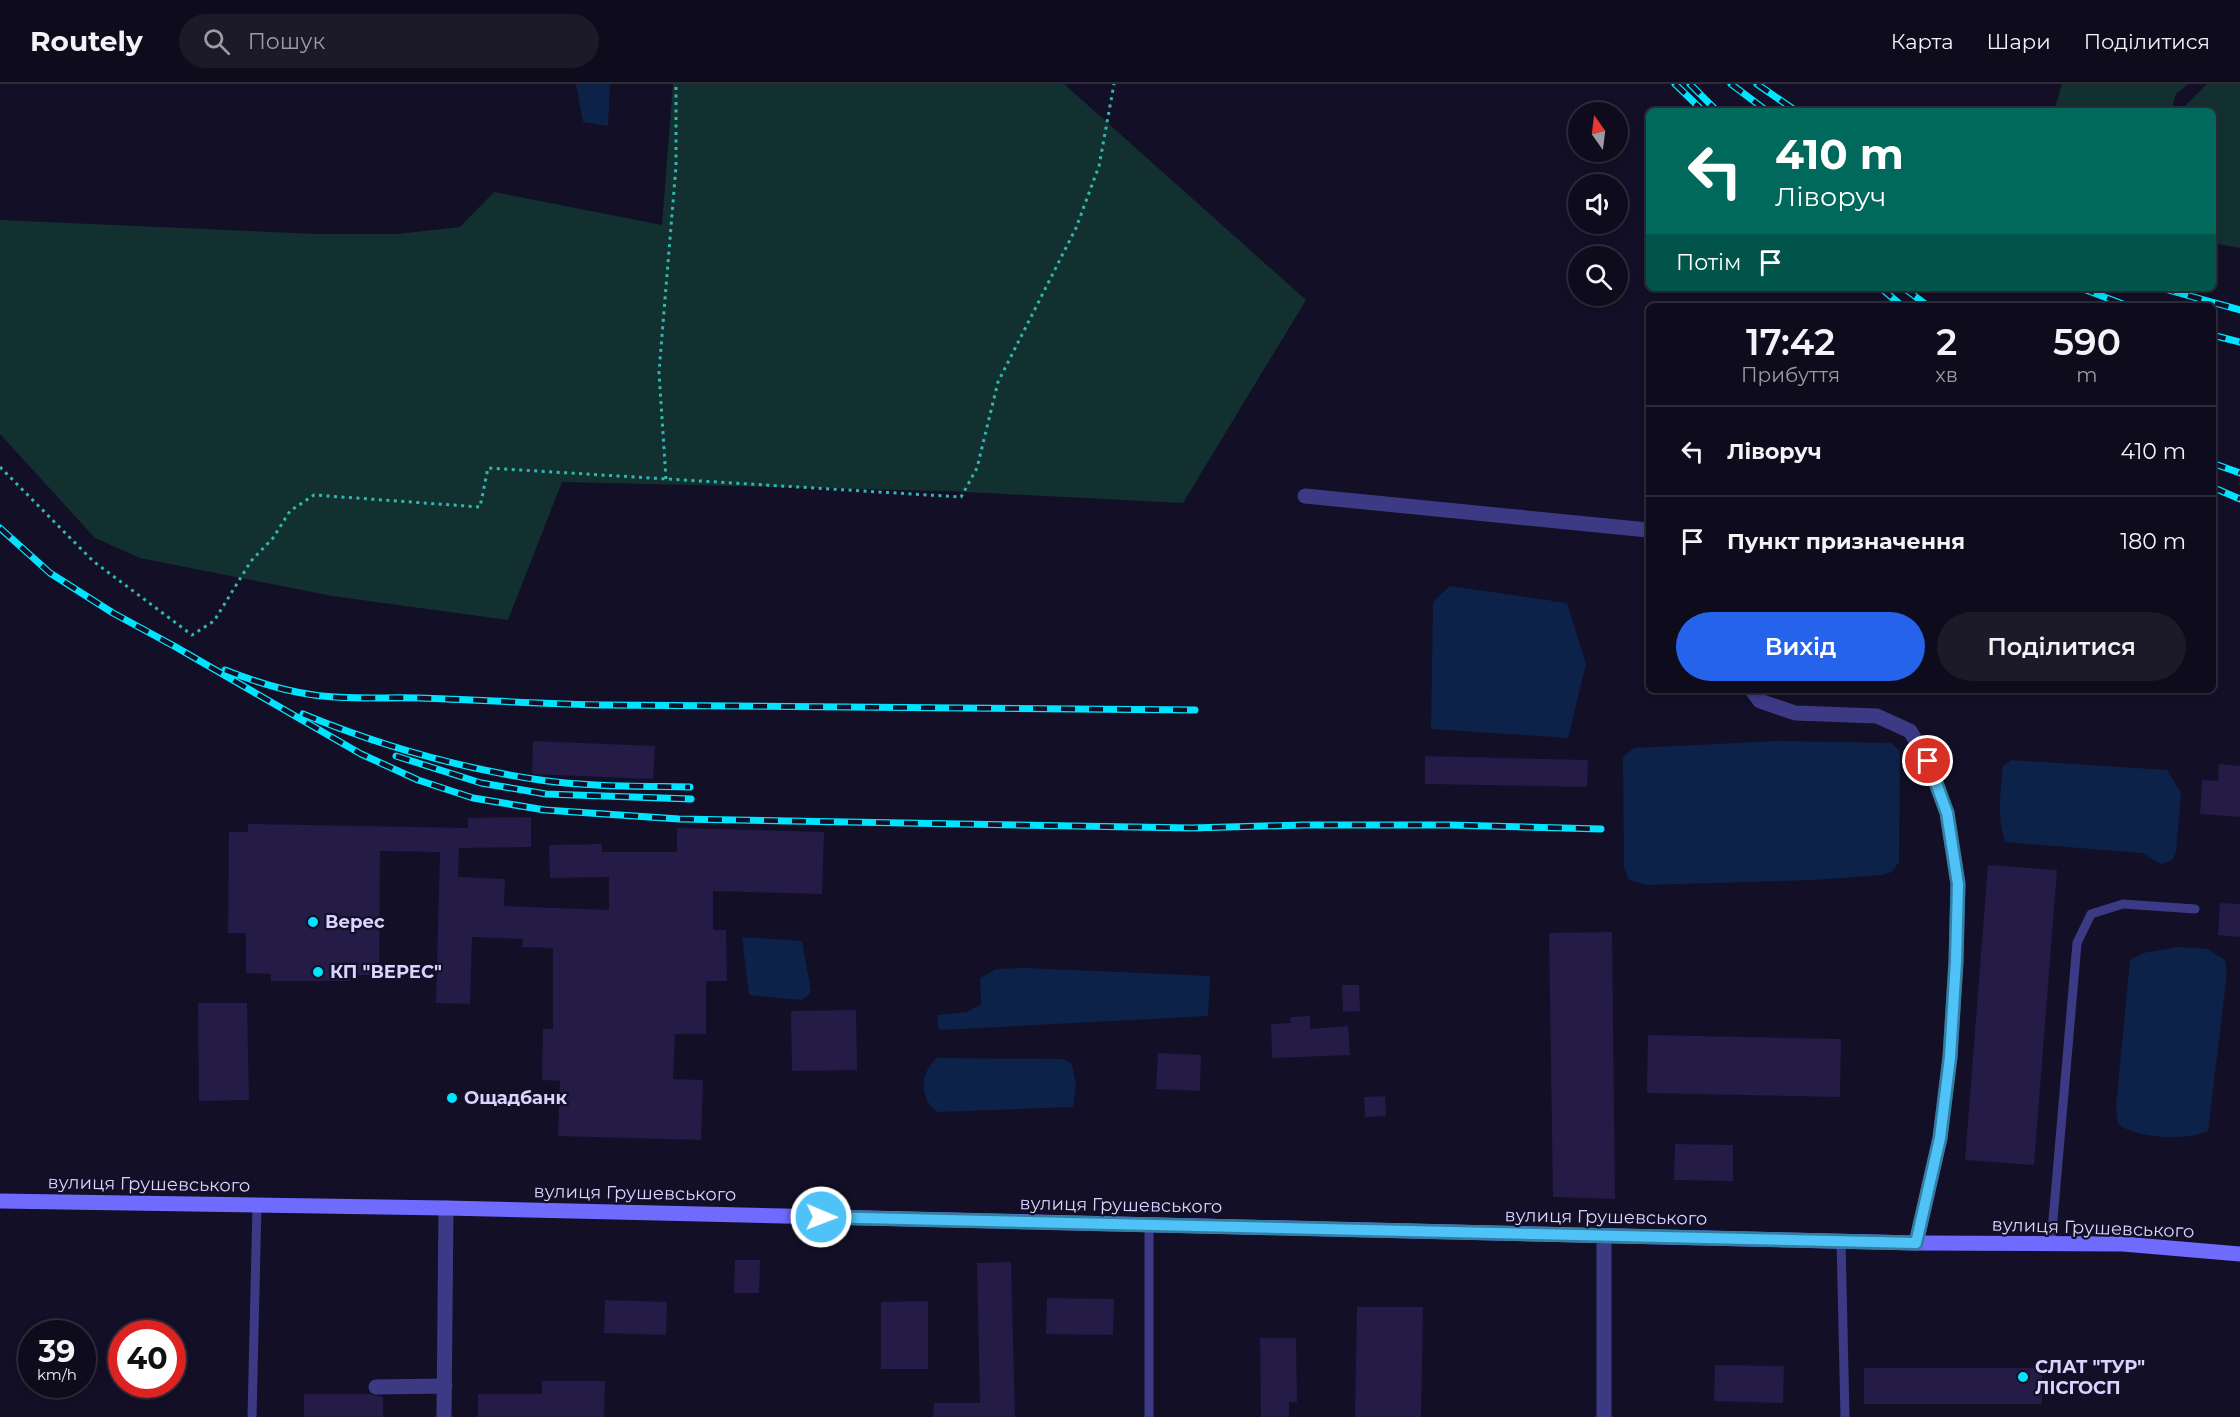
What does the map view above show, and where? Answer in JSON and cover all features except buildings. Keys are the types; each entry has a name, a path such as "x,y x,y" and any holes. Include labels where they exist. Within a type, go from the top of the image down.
{"street":[{"path":"1305,496 1646,530"},
{"path":"1754,693 1760,701 1795,713 1877,716 1910,730 1928,761 1947,813 1958,884 1953,1014 1940,1138 1916,1243"},
{"name":"вулиця Грушевського","path":"0,1201 446,1208 1916,1243 2123,1244 2240,1254"},
{"path":"444,1417 446,1208"},
{"path":"1604,1236 1604,1417"},
{"path":"376,1387 445,1386"}],"lane":[{"path":"2051,1243 2077,943 2091,914 2123,904 2195,909"},
{"path":"252,1417 257,1205"},
{"path":"1149,1225 1149,1417"},
{"path":"1841,1240 1845,1417"}],"path":[{"path":"666,479 659,372 676,166 676,84"},
{"path":"0,466 93,561 192,635 214,621 251,561 273,538 290,512 314,495 480,507 488,468 961,497 977,468 998,382 1076,228 1098,166 1114,84"}],"green space":[{"path":"673,84 1064,84 1306,300 1183,503 946,491 562,482 508,620 332,596 140,558 95,538 0,434 0,220 317,234 397,234 460,227 494,192 662,225"},
{"path":"2062,84 2188,84 2176,94 2172,108 2055,108"},
{"path":"2207,84 2240,84 2240,248 2216,244 2216,108 2184,108"}],"water":[{"path":"576,84 610,84 608,126 583,122"},
{"path":"1450,586 1567,603 1586,664 1568,738 1431,729 1433,602"},
{"path":"1778,741 1891,743 1900,751 1899,862 1892,872 1882,875 1814,880 1646,885 1629,880 1624,868 1623,757 1634,748"},
{"path":"2011,760 2167,770 2181,793 2176,852 2172,860 2161,864 2142,853 2005,842 2001,823 2000,795 2003,766"},
{"path":"742,937 802,941 811,992 802,1000 749,995"},
{"path":"2179,947 2208,949 2225,960 2227,974 2208,1131 2187,1136 2162,1137 2137,1133 2118,1124 2116,1106 2130,960 2143,953"},
{"path":"1026,968 1210,976 1208,1016 939,1030 937,1015 967,1012 981,1004 980,978 996,969"},
{"path":"937,1058 1064,1059 1072,1064 1076,1085 1073,1107 938,1112 932,1107 924,1093 927,1071"}],"railway":[{"path":"1675,84 1700,108"},
{"path":"1690,84 1714,108"},
{"path":"1731,84 1763,108"},
{"path":"1757,84 1792,108"},
{"path":"1884,291 1898,303"},
{"path":"1908,291 1924,303"},
{"path":"2089,291 2120,303"},
{"path":"2172,291 2215,303"},
{"path":"2216,303 2240,310"},
{"path":"2216,336 2240,342"},
{"path":"2216,464 2240,473"},
{"path":"2216,489 2240,499"},
{"path":"0,528 50,573 113,613 361,754 418,780 473,798 545,810 679,819 1192,828 1450,825 1601,829"},
{"path":"225,670 291,691 340,697 607,705 1195,710"},
{"path":"303,714 360,736 419,754 510,775 577,784 690,787"},
{"path":"396,756 481,783 546,794 691,799"}],"place":[{"name":"Верес","path":"313,922"},
{"name":"КП \"ВЕРЕС\"","path":"318,972"},
{"name":"Ощадбанк","path":"452,1098"},
{"name":"СЛАТ \"ТУР\" ЛІСГОСП","path":"2023,1377"}],"route":[{"path":"821,1217 1916,1243 1940,1138 1950,1057 1958,884 1947,813 1928,761"}]}
